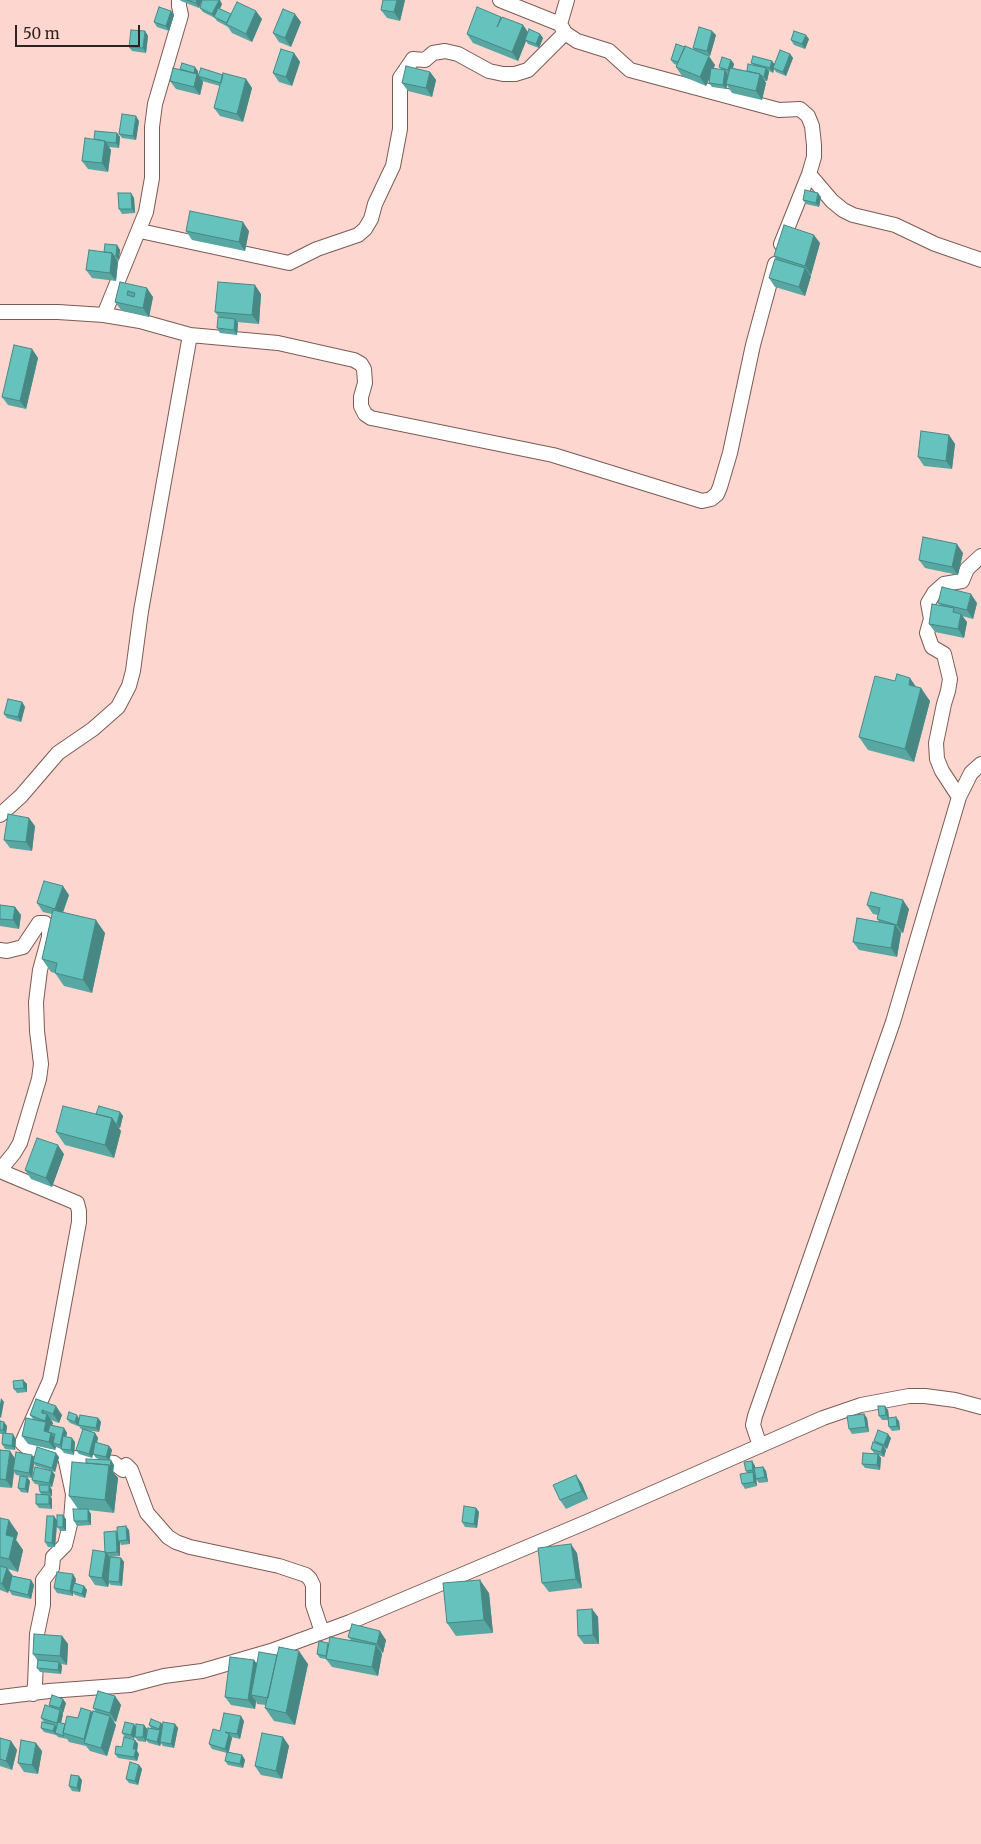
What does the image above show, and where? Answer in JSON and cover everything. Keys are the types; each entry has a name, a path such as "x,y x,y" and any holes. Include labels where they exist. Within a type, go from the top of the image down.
{"street":[{"path":"104,316 140,231 150,199 152,127 155,104 181,15 180,0"},
{"path":"0,312 58,312 104,316 140,321 190,335 284,344 354,360 361,364 364,369 365,383 361,397 361,406 365,414 372,418 553,455 692,499 702,501 711,499 717,494 720,487 730,453 753,344 783,236 809,174 814,157 812,126 808,116 800,109 778,110 630,70 608,51 578,41 563,29 500,0"},
{"path":"140,231 289,263 317,249 358,235 365,229 371,219 375,204 392,166 400,129 400,78 413,59 424,60 433,53 445,51 458,54 489,71 515,74 528,70 563,29 567,0"},
{"path":"809,174 832,201 843,210 895,225 935,244 981,260"},
{"path":"0,815 21,796 58,753 93,729 118,707 129,686 133,672 141,611 190,335"},
{"path":"959,797 942,771 937,759 936,743 950,679 944,654 932,646 927,634 930,619 928,603 934,593 944,584 962,581 967,569 981,556"},
{"path":"759,1444 753,1425 754,1416 893,1022 959,797 971,773 981,764"},
{"path":"0,950 7,951 23,947 39,923 45,923 49,928 49,937 40,970 36,1002 41,1064 39,1079 20,1142 14,1153 0,1170 77,1203 79,1211 79,1222 50,1380 22,1443 29,1448 47,1450 66,1457 114,1463 123,1470 126,1465 131,1470 147,1513 164,1534 176,1542 190,1547 279,1566 306,1575 313,1585 319,1624"},
{"path":"0,1697 34,1684 49,1691 130,1685 164,1676 202,1671 271,1651 319,1624 581,1525 759,1444 860,1405 925,1396 955,1400 981,1407"},
{"path":"34,1684 37,1634 44,1580 52,1568 53,1556 65,1545 71,1520 73,1494 66,1457"}],"building":[{"path":"202,0 219,0 212,14 200,8"},
{"path":"383,0 397,0 394,12 381,10"},
{"path":"237,2 256,11 246,34 226,24"},
{"path":"159,7 171,11 166,26 154,22"},
{"path":"477,7 501,17 497,27 502,17 523,25 512,52 467,34"},
{"path":"218,8 231,14 227,23 214,17"},
{"path":"283,9 295,14 285,38 273,33"},
{"path":"699,27 712,31 707,51 693,48"},
{"path":"529,29 540,34 536,44 525,40"},
{"path":"131,30 145,31 143,48 129,47"},
{"path":"794,31 806,35 802,44 791,40"},
{"path":"676,44 685,47 678,62 671,60"},
{"path":"685,46 709,56 700,77 676,67"},
{"path":"281,49 294,53 286,77 273,73"},
{"path":"780,50 790,54 783,72 773,68"},
{"path":"753,56 772,61 770,68 751,63"},
{"path":"722,57 731,60 728,70 719,67"},
{"path":"182,63 195,67 194,73 180,69"},
{"path":"748,64 766,68 764,77 747,71"},
{"path":"406,66 430,72 426,88 402,83"},
{"path":"173,68 197,74 194,87 170,81"},
{"path":"201,68 223,75 221,83 198,76"},
{"path":"711,68 725,70 723,85 709,83"},
{"path":"730,68 760,74 756,91 726,84"},
{"path":"223,73 246,79 237,114 214,108"},
{"path":"122,114 136,116 133,136 119,134"},
{"path":"95,131 117,133 116,143 94,139"},
{"path":"85,138 105,141 102,163 82,161"},
{"path":"805,190 818,193 816,203 803,200"},
{"path":"118,193 131,193 132,209 119,209"},
{"path":"190,211 243,222 239,242 186,231"},
{"path":"784,225 814,235 805,266 774,256"},
{"path":"105,244 117,245 116,256 112,253 104,252"},
{"path":"89,250 112,253 110,273 86,270"},
{"path":"775,259 805,268 799,287 769,278"},
{"path":"120,282 147,288 143,308 115,302","holes":["128,291 135,293 134,297 127,295"]},
{"path":"218,282 255,285 252,315 215,312"},
{"path":"218,317 235,319 234,330 217,328"},
{"path":"14,345 32,349 20,401 2,397"},
{"path":"921,431 949,435 946,461 918,457"},
{"path":"923,537 957,544 952,567 919,560"},
{"path":"942,587 971,594 967,610 938,603"},
{"path":"932,604 954,608 953,612 961,614 958,629 929,624"},
{"path":"897,674 910,678 909,685 921,688 905,749 859,737 875,676 895,681"},
{"path":"8,699 22,702 18,717 4,714"},
{"path":"8,814 29,818 26,842 4,840"},
{"path":"44,881 63,886 55,909 37,903"},
{"path":"871,892 903,900 897,925 877,919 880,908 867,905"},
{"path":"0,905 15,907 13,920 0,919"},
{"path":"53,910 96,920 83,980 55,973 57,963 42,959"},
{"path":"857,918 895,925 891,948 853,942"},
{"path":"63,1106 112,1118 105,1145 56,1132"},
{"path":"99,1106 120,1112 117,1124 112,1118 96,1114"},
{"path":"37,1138 58,1145 46,1178 25,1170"},
{"path":"23,1380 24,1388 14,1389 13,1381"},
{"path":"36,1399 56,1406 53,1414 42,1410 42,1413 47,1414 45,1421 30,1415"},
{"path":"878,1406 885,1406 886,1415 879,1416"},
{"path":"69,1412 77,1415 75,1422 67,1419"},
{"path":"864,1414 866,1427 849,1429 847,1416"},
{"path":"80,1415 98,1418 96,1428 78,1425"},
{"path":"896,1417 897,1426 889,1427 888,1418"},
{"path":"26,1418 46,1422 44,1431 51,1433 49,1442 22,1436"},
{"path":"0,1421 4,1422 3,1430 0,1430"},
{"path":"50,1425 64,1428 60,1445 53,1443 55,1434 48,1432"},
{"path":"83,1429 95,1433 89,1454 76,1450"},
{"path":"878,1430 888,1434 884,1445 874,1441"},
{"path":"3,1433 13,1434 12,1446 2,1444"},
{"path":"63,1436 72,1438 71,1450 61,1449"},
{"path":"95,1442 109,1446 106,1457 93,1454"},
{"path":"873,1442 883,1446 881,1452 871,1449"},
{"path":"37,1447 56,1453 52,1468 33,1462"},
{"path":"0,1450 10,1451 6,1480 0,1479"},
{"path":"16,1452 32,1455 29,1473 13,1470"},
{"path":"863,1453 878,1454 877,1465 862,1464"},
{"path":"86,1459 111,1460 110,1467 109,1465 86,1463"},
{"path":"752,1461 753,1470 746,1471 744,1462"},
{"path":"72,1462 109,1465 105,1500 69,1496"},
{"path":"35,1467 52,1471 49,1483 32,1480"},
{"path":"763,1467 765,1477 756,1479 754,1468"},
{"path":"753,1472 754,1482 742,1484 740,1474"},
{"path":"576,1475 582,1491 560,1500 553,1485"},
{"path":"20,1476 27,1477 25,1489 18,1488"},
{"path":"39,1485 49,1485 49,1492 40,1492"},
{"path":"36,1494 49,1495 49,1504 36,1504"},
{"path":"464,1506 476,1508 474,1524 462,1522"},
{"path":"73,1509 88,1509 88,1521 74,1521"},
{"path":"57,1515 63,1515 63,1527 57,1527"},
{"path":"47,1516 54,1516 52,1543 45,1542"},
{"path":"0,1518 9,1520 6,1535 14,1537 9,1559 0,1557"},
{"path":"126,1526 127,1540 118,1541 117,1527"},
{"path":"116,1531 117,1552 105,1553 104,1532"},
{"path":"571,1544 576,1579 542,1583 538,1548"},
{"path":"93,1550 106,1552 102,1578 89,1576"},
{"path":"110,1557 121,1558 119,1582 108,1581"},
{"path":"0,1566 7,1568 2,1584 0,1583"},
{"path":"57,1572 73,1574 70,1591 54,1588"},
{"path":"12,1576 31,1580 28,1595 9,1590"},
{"path":"480,1580 484,1620 447,1623 443,1583"},
{"path":"74,1583 84,1586 82,1594 72,1591"},
{"path":"592,1609 593,1635 578,1636 577,1610"},
{"path":"352,1624 380,1631 377,1644 348,1637"},
{"path":"34,1634 62,1636 60,1656 33,1654"},
{"path":"330,1637 376,1645 372,1667 326,1659"},
{"path":"319,1641 328,1643 326,1656 317,1654"},
{"path":"279,1647 299,1651 286,1713 265,1708"},
{"path":"259,1652 277,1655 268,1698 251,1695"},
{"path":"230,1657 254,1660 248,1700 225,1697"},
{"path":"38,1660 59,1662 58,1670 37,1668"},
{"path":"98,1691 115,1696 110,1713 93,1708"},
{"path":"52,1695 63,1699 60,1708 49,1705"},
{"path":"45,1705 60,1710 57,1723 41,1718"},
{"path":"81,1708 91,1711 84,1739 63,1733 67,1716 78,1718"},
{"path":"93,1711 110,1716 101,1748 84,1743"},
{"path":"224,1713 241,1716 237,1734 225,1732 229,1734 225,1749 209,1744 213,1729 220,1731"},
{"path":"151,1719 161,1723 159,1729 149,1725"},
{"path":"42,1722 55,1725 53,1731 41,1728"},
{"path":"58,1722 65,1724 64,1736 55,1733"},
{"path":"125,1722 134,1724 131,1735 122,1733"},
{"path":"163,1722 175,1724 171,1744 160,1742"},
{"path":"136,1724 144,1725 143,1737 135,1737"},
{"path":"148,1728 160,1730 157,1742 146,1739"},
{"path":"262,1733 283,1737 276,1771 255,1766"},
{"path":"124,1737 135,1740 133,1749 136,1749 134,1757 115,1754 116,1746 122,1747"},
{"path":"0,1738 11,1741 6,1761 0,1759"},
{"path":"21,1740 36,1743 32,1765 18,1763"},
{"path":"227,1752 242,1755 240,1764 225,1761"},
{"path":"130,1762 139,1765 135,1781 126,1779"},
{"path":"71,1775 79,1776 77,1788 69,1786"}]}
